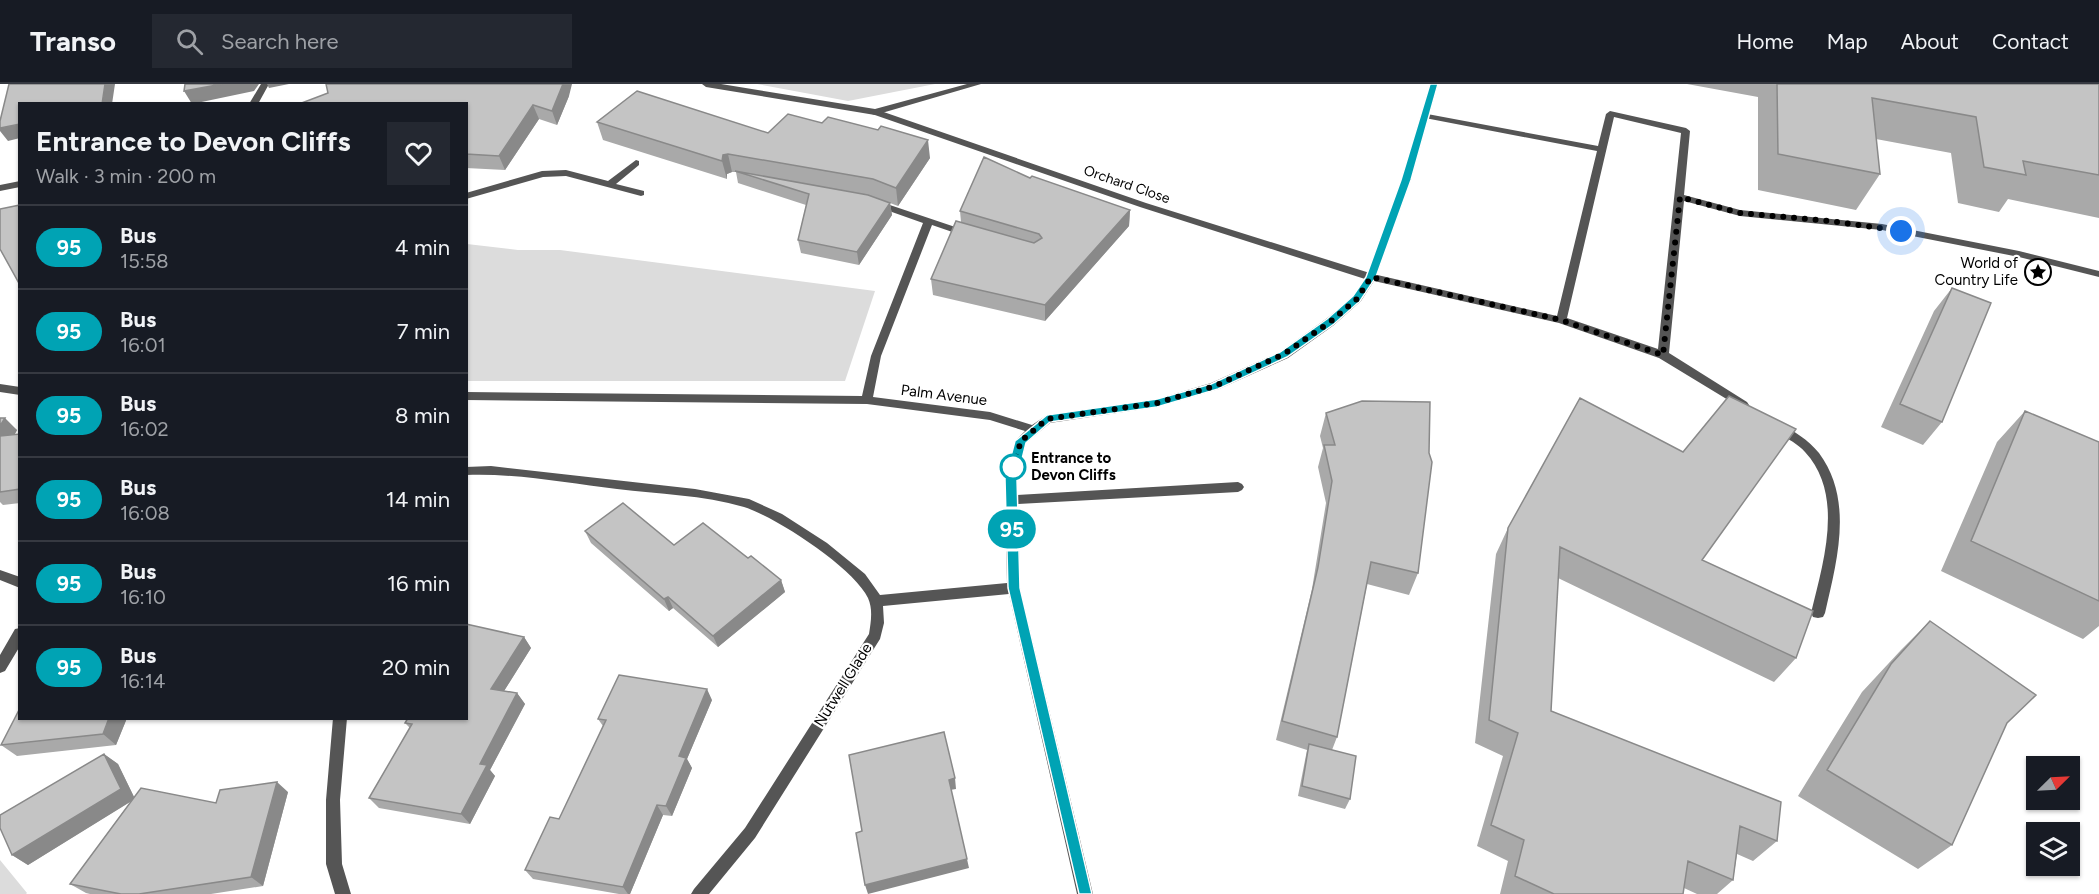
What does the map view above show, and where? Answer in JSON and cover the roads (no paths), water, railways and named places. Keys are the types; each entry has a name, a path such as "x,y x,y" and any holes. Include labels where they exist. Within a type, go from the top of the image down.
{"street":[{"path":"254,102 265,84"},
{"name":"Orchard Close","path":"706,84 875,112 1143,205 1371,277 1561,320 1663,355 1808,448 1824,469 1835,505 1832,538 1818,613"},
{"path":"875,112 977,84"},
{"path":"1085,894 1014,588 1011,479 1021,441 1032,429 1047,419 1157,403 1215,386 1293,348 1330,322 1357,299 1371,277 1406,180 1434,84"},
{"path":"1561,320 1610,114 1686,131 1663,355"},
{"path":"1425,116 1602,148"},
{"path":"610,184 636,163"},
{"path":"468,195 542,174 566,173 641,193"},
{"path":"0,188 18,184"},
{"path":"1680,197 1740,213 1882,227 2019,254 2099,274"},
{"path":"872,202 982,238"},
{"path":"867,400 876,356 928,222"},
{"path":"0,388 18,391"},
{"name":"Palm Avenue","path":"468,396 867,400 990,416 1032,429"},
{"path":"468,471 491,470 686,493 752,505 794,526 825,548 858,574 878,601 1014,588"},
{"path":"1011,500 1238,486"},
{"path":"0,575 18,582"},
{"name":"Nutwell Glade","path":"699,894 750,833 875,635 879,620 878,601"},
{"path":"0,667 18,636"},
{"path":"340,720 333,800 334,864 344,894"}],"place":[{"name":"World of Country Life","path":"2038,272"},
{"name":"Entrance to Devon Cliffs","path":"1013,467"}]}
